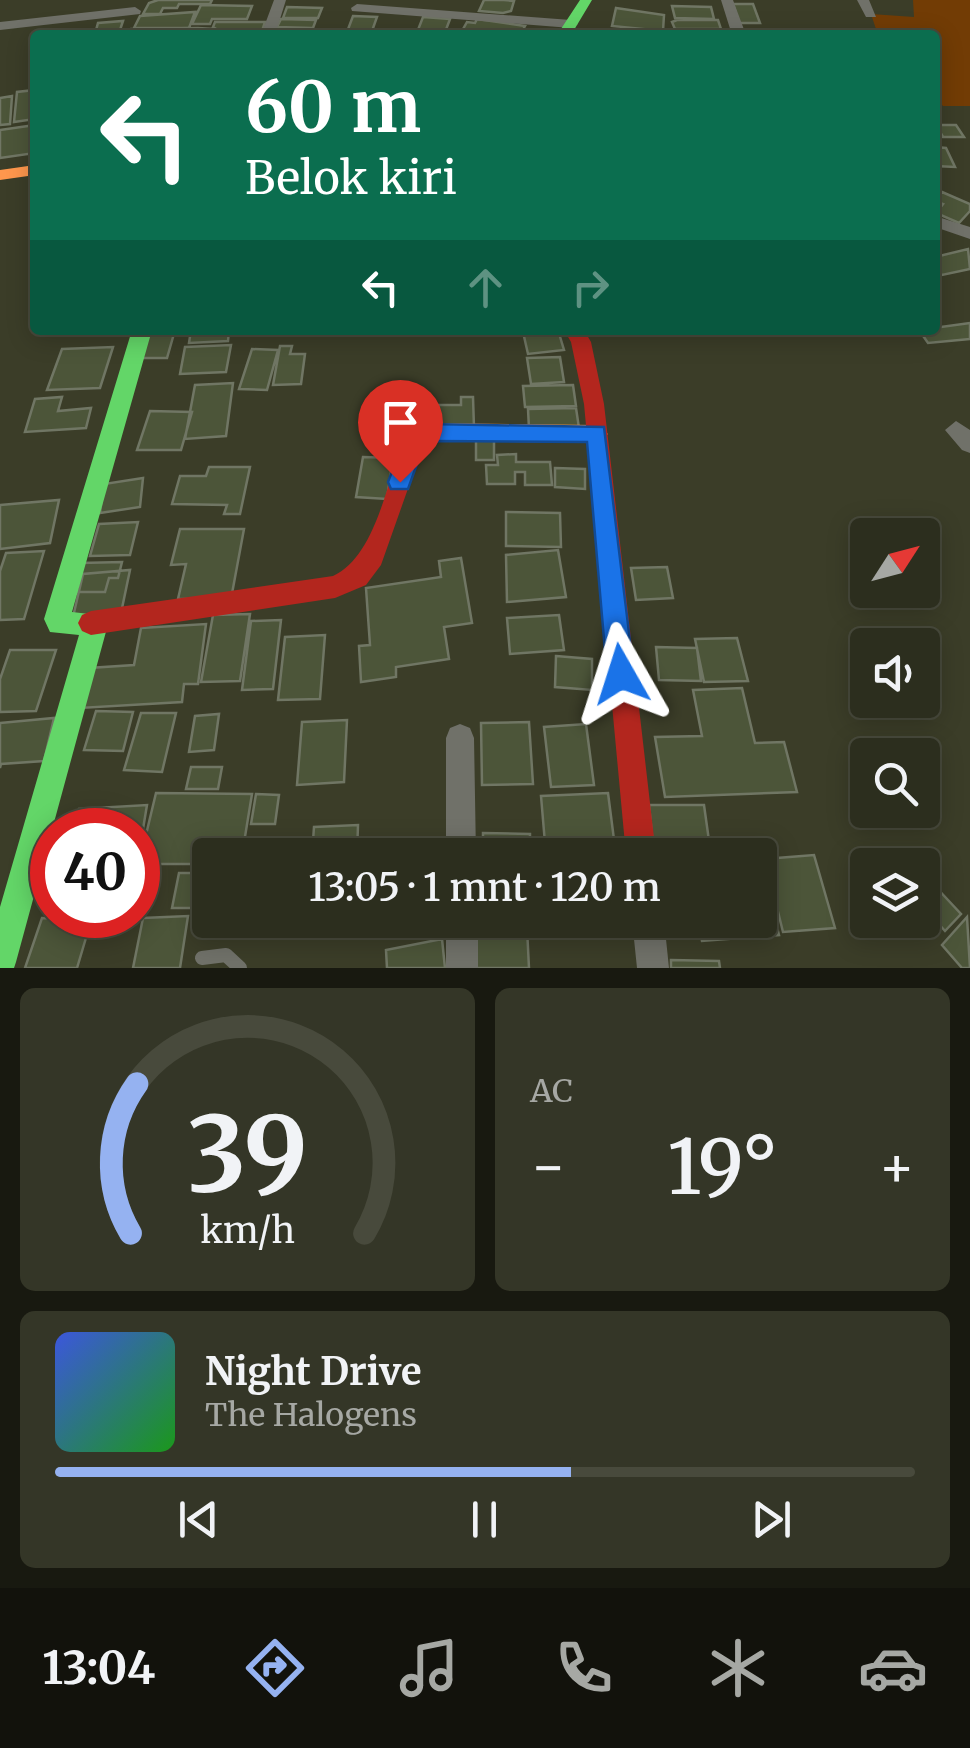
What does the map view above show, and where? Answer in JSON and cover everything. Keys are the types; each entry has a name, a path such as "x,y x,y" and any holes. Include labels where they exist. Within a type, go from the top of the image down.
{"main road":[{"path":"568,30 586,0"},
{"path":"0,176 30,171"},
{"path":"141,335 57,619 61,624 92,623 335,587 357,576 374,558 413,445 428,432 597,434"},
{"path":"576,335 587,370 597,434 638,838"},
{"path":"0,962 94,628 92,623"}],"street":[{"path":"270,30 280,0"},
{"path":"727,0 737,30"},
{"path":"862,0 871,14"},
{"path":"358,8 568,30"},
{"path":"0,26 135,11"},
{"path":"940,223 970,233"},
{"path":"460,738 461,838"},
{"path":"462,938 462,968"},
{"path":"650,938 653,968"}],"lane":[{"path":"202,958 226,955 240,968"}],"shaded area":[{"path":"913,0 970,0 970,106 943,106 940,103 940,30 876,30 871,14 914,17"}],"building":[{"path":"212,0 210,4 179,4 177,8 163,8 160,14 143,14 149,3"},
{"path":"484,0 514,1 511,11 503,13 479,11"},
{"path":"733,4 753,4 760,23 739,23"},
{"path":"201,5 252,6 247,19 212,19 210,24 192,24"},
{"path":"672,6 711,7 714,19 675,18"},
{"path":"287,7 322,8 318,18 283,18"},
{"path":"616,8 664,15 663,30 612,26"},
{"path":"195,12 189,28 134,28 140,16"},
{"path":"353,16 377,17 372,30 348,30"},
{"path":"423,17 450,19 446,30 418,30"},
{"path":"281,19 316,20 313,28 277,27"},
{"path":"477,19 525,26 523,30 463,30 467,22 475,23"},
{"path":"718,20 721,29 675,29 672,22"},
{"path":"123,21 120,30 96,30 98,23"},
{"path":"215,22 265,22 262,30 213,27"},
{"path":"198,28 215,30 130,30"},
{"path":"30,91 30,120 14,122 17,92"},
{"path":"12,96 10,124 0,125 0,98"},
{"path":"940,125 956,125 964,137 943,137"},
{"path":"30,126 30,154 0,158 0,130"},
{"path":"940,147 946,148 955,167 940,166"},
{"path":"942,192 970,204 970,211 959,223 940,215"},
{"path":"968,249 970,269 942,275 940,256"},
{"path":"970,323 970,339 928,343 922,335 940,335 940,327"},
{"path":"145,335 174,335 167,358 137,358"},
{"path":"190,335 229,335 228,341 189,343"},
{"path":"524,335 560,335 564,350 528,354"},
{"path":"231,345 226,372 180,374 185,347"},
{"path":"280,346 292,346 290,354 305,354 301,384 273,385"},
{"path":"113,347 100,388 47,390 62,349"},
{"path":"252,349 278,350 267,390 239,389"},
{"path":"560,357 564,382 531,384 527,358"},
{"path":"233,383 226,436 185,439 195,385"},
{"path":"573,385 576,406 525,407 523,386"},
{"path":"62,397 58,411 91,408 86,428 25,432 35,399"},
{"path":"461,397 473,397 474,428 434,428 434,405 461,405"},
{"path":"576,408 579,428 529,429 528,409"},
{"path":"150,411 192,412 181,450 137,450"},
{"path":"476,439 494,439 494,460 476,460"},
{"path":"516,454 516,462 550,462 552,485 525,485 525,472 515,472 515,484 487,484 486,465 498,465 497,455"},
{"path":"363,457 393,458 387,499 356,497"},
{"path":"209,467 250,467 240,514 224,514 227,505 172,504 180,476 206,476"},
{"path":"555,468 585,469 585,489 555,487"},
{"path":"143,478 140,507 100,513 104,484"},
{"path":"59,500 50,543 0,549 0,505"},
{"path":"506,512 560,513 561,547 506,546"},
{"path":"138,522 130,555 90,556 99,524"},
{"path":"180,529 244,529 231,599 178,599 186,564 171,565"},
{"path":"558,550 566,597 507,602 506,555"},
{"path":"44,551 24,619 0,620 0,571 6,553"},
{"path":"461,558 472,623 444,627 449,659 396,667 396,677 361,682 359,646 370,645 366,588 441,577 439,561"},
{"path":"122,562 118,578 109,578 105,592 71,592 80,563"},
{"path":"667,567 673,598 636,600 631,568"},
{"path":"130,570 121,613 73,617 83,574"},
{"path":"250,614 240,681 201,682 213,615"},
{"path":"559,615 564,650 510,654 507,618"},
{"path":"281,620 273,689 242,690 251,621"},
{"path":"206,624 198,684 184,684 182,702 80,708 89,668 134,665 141,628"},
{"path":"325,635 320,699 278,700 285,637"},
{"path":"737,638 748,681 704,682 695,639"},
{"path":"656,647 697,648 701,681 659,680"},
{"path":"10,650 56,650 36,711 0,712 0,679"},
{"path":"556,656 592,659 592,690 555,687"},
{"path":"742,688 755,743 784,742 797,792 665,797 655,737 702,736 693,690"},
{"path":"96,711 133,712 123,751 84,750"},
{"path":"141,713 176,713 162,772 124,770"},
{"path":"219,714 214,750 189,752 195,716"},
{"path":"54,718 44,761 1,764 0,768 0,723"},
{"path":"347,720 344,782 297,785 302,722"},
{"path":"529,722 533,784 482,785 481,723"},
{"path":"586,724 594,785 551,787 544,727"},
{"path":"191,767 222,767 218,789 186,789"},
{"path":"156,793 252,794 245,838 192,838 192,864 160,864 160,808 152,808"},
{"path":"608,793 614,838 545,838 541,796"},
{"path":"256,794 279,795 275,824 251,824"},
{"path":"147,805 146,808 96,808"},
{"path":"649,805 704,805 709,838 652,838"},
{"path":"358,825 358,838 313,838 314,827"},
{"path":"483,833 530,834 530,838 483,838"},
{"path":"814,855 835,928 783,932 777,908 777,858"},
{"path":"179,873 192,873 192,908 172,908"},
{"path":"940,892 961,914 945,931 940,925"},
{"path":"188,916 180,968 133,968 139,938 160,938 160,917"},
{"path":"967,917 970,968 962,968 942,945"},
{"path":"35,938 86,938 77,968 25,968"},
{"path":"466,938 528,938 529,968 467,968"},
{"path":"442,939 445,968 387,968 386,950"},
{"path":"671,960 719,961 720,968 671,968"}],"traffic: fast":[{"path":"567,30 586,0"},
{"path":"0,962 94,628 89,623 59,624 57,619 141,335"}],"traffic: slow":[{"path":"0,175 30,171"},
{"path":"411,449 428,432 597,434"}],"traffic: jam":[{"path":"577,335 594,404 639,838"},
{"path":"91,623 335,587 357,577 373,557 411,449"}],"route":[{"path":"400,482 418,436 428,432 597,434 621,674"}]}
